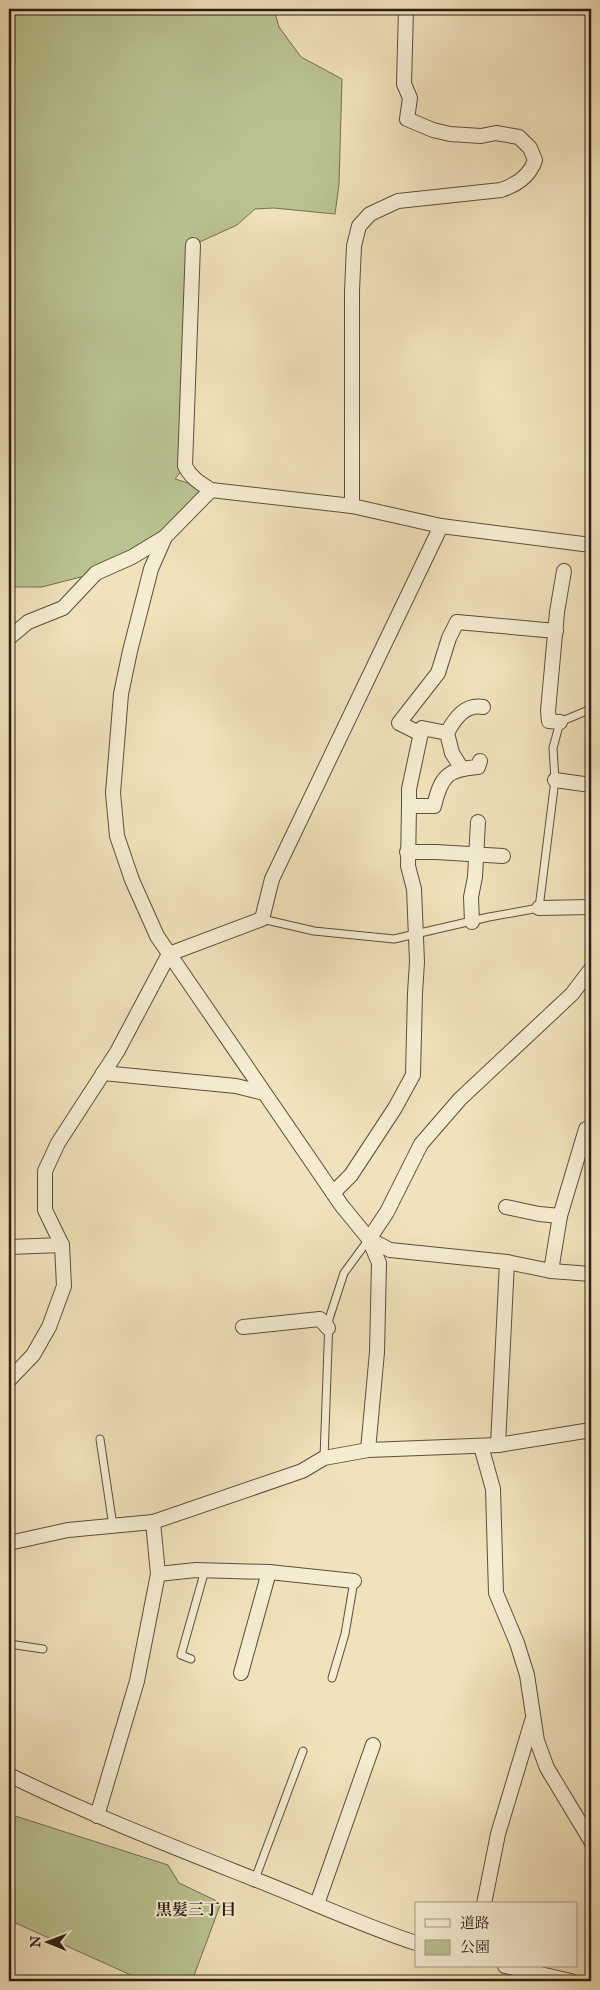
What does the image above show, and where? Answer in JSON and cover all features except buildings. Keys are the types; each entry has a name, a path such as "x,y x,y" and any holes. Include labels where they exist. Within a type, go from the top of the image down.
{"street":[{"path":"352,506 352,291 354,246 359,226 370,214 398,201 501,190 515,185 533,168 535,160 530,148 519,137 496,133 481,136 450,134 433,130 407,119 410,98 404,84 406,9"},
{"path":"193,245 185,466 189,474 198,483 211,490 352,506 441,526 591,545"},
{"path":"9,638 28,622 63,608 96,573 132,557 165,537 211,490"},
{"path":"9,1380 33,1355 49,1327 64,1286 62,1245 45,1210 45,1171 58,1143 117,1052 169,954 262,920 272,879 441,526"},
{"path":"165,537 151,569 121,694 113,793 117,836 132,880 157,936 264,1093 334,1193 369,1239 379,1264 376,1352 368,1450"},
{"path":"560,722 549,721 557,612 564,571"},
{"path":"421,734 399,723 438,673 449,638 457,622 556,631"},
{"path":"462,769 452,753 448,733 461,712 469,708 484,707"},
{"path":"334,1193 351,1175 395,1108 413,1074 415,993 418,962 414,889 408,866 409,789 422,728 448,733"},
{"path":"409,806 434,806 443,779 462,769 478,766 480,761"},
{"path":"554,780 591,786"},
{"path":"472,922 471,897 478,822"},
{"path":"408,852 502,856"},
{"path":"539,908 591,907"},
{"path":"369,1239 387,1212 421,1144 460,1099 572,994 591,969"},
{"path":"103,1074 236,1086 264,1093"},
{"path":"551,1272 560,1216 586,1129 591,1128"},
{"path":"506,1207 560,1216"},
{"path":"369,1239 390,1250 507,1262 551,1272 591,1274"},
{"path":"9,1247 62,1245"},
{"path":"498,1445 507,1262"},
{"path":"243,1326 320,1319 328,1328"},
{"path":"9,1543 68,1530 153,1522 302,1471 324,1458 368,1450 498,1445 591,1430"},
{"path":"481,1446 493,1490 496,1593 517,1643 527,1676 537,1741 547,1768 591,1842"},
{"path":"97,1816 137,1681 158,1574 153,1522"},
{"path":"158,1574 205,1570 269,1572 354,1581"},
{"path":"241,1672 269,1572"},
{"path":"484,1902 498,1834 533,1717"},
{"path":"317,1904 373,1745"},
{"path":"9,1775 97,1816 317,1904 373,1929 415,1944"},
{"path":"515,1968 571,1981"}],"lane":[{"path":"262,920 314,931 394,939 539,908 554,780 553,748 560,722 591,709"},
{"path":"324,1458 329,1319 344,1273 369,1239"},
{"path":"100,1439 113,1526"},
{"path":"191,1659 181,1655 205,1570"},
{"path":"332,1678 345,1634 354,1581"},
{"path":"9,1644 43,1649"},
{"path":"255,1879 303,1751"}],"green space":[{"path":"9,9 274,9 279,27 301,57 342,79 339,185 335,214 274,208 255,209 237,225 193,245 185,466 175,479 211,490 165,537 96,573 42,587 9,587"},
{"path":"9,1814 168,1865 179,1883 221,1903 192,1981 144,1981 9,1920"}],"district":[{"name":"黒髪三丁目","path":"196,1909"}]}
